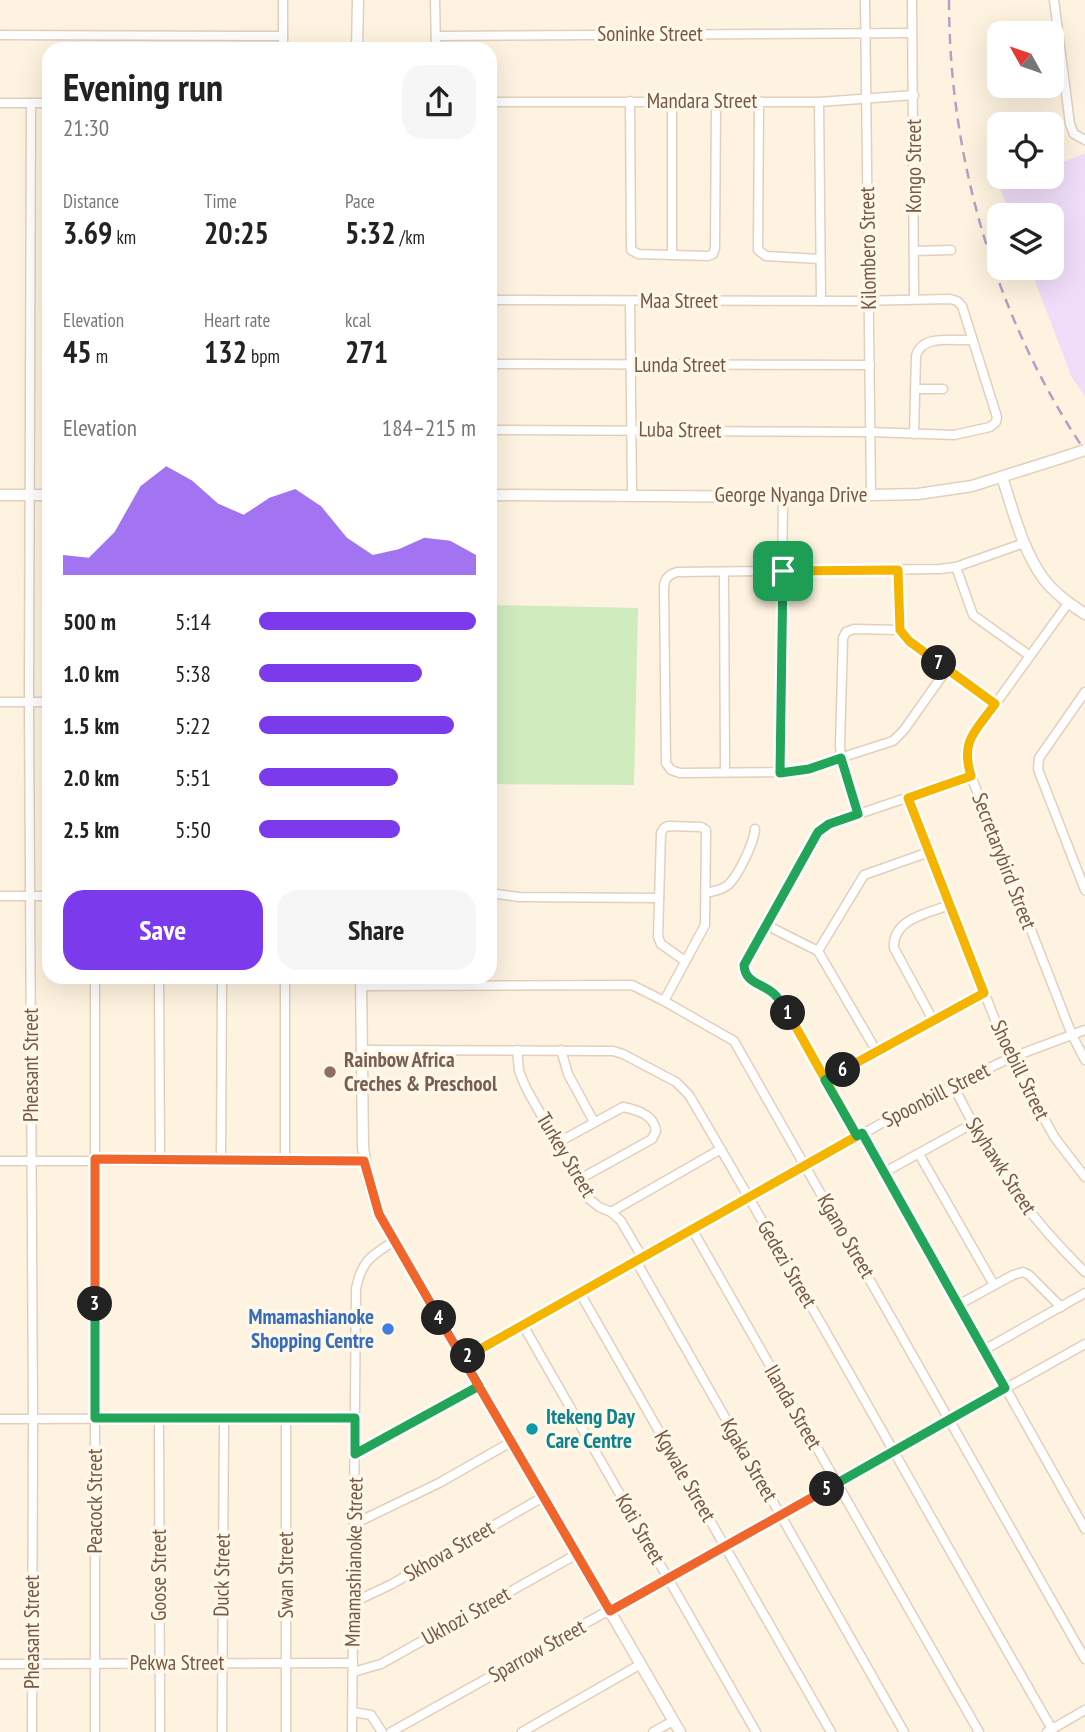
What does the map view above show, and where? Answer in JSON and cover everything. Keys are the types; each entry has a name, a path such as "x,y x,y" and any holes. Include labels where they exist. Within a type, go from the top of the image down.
{"street":[{"path":"283,0 283,42"},
{"path":"357,42 358,0"},
{"path":"435,0 436,42"},
{"name":"Kilombero Street","path":"865,0 871,495"},
{"name":"Kongo Street","path":"912,0 914,299"},
{"path":"1054,0 1070,124 1074,134 1085,140"},
{"name":"Soninke Street","path":"436,36 911,33"},
{"path":"0,35 283,36"},
{"name":"Mandara Street","path":"497,102 819,102 914,95"},
{"path":"672,100 672,255"},
{"path":"630,101 631,248 638,254 708,256 714,251 716,101"},
{"path":"760,101 758,250 766,256 820,259"},
{"path":"819,102 821,301"},
{"path":"0,103 42,103"},
{"name":"Pheasant Street","path":"31,103 29,701 32,1732"},
{"path":"914,251 951,250"},
{"name":"Maa Street","path":"497,300 869,301 947,298 957,301 963,309 972,340"},
{"path":"630,301 632,495"},
{"path":"914,434 916,356 921,345 928,342 972,340"},
{"name":"Luba Street","path":"497,430 965,434 990,428 996,422 997,411 972,340"},
{"name":"Lunda Street","path":"497,364 870,365"},
{"path":"915,389 943,389"},
{"name":"George Nyanga Drive","path":"497,495 783,497 941,491 1002,477 1085,450"},
{"path":"1002,477 1024,543 1044,579 1085,614"},
{"path":"0,495 42,495"},
{"path":"780,773 783,497"},
{"path":"947,669 897,738 809,769 780,773 680,773 671,770 666,763 664,588 666,579 673,573 956,567 1024,543"},
{"path":"956,567 973,615 1030,656"},
{"path":"898,570 900,630 909,641 995,704"},
{"path":"724,572 725,771"},
{"name":"Secretarybird Street","path":"1069,602 967,745 966,760 1072,1035 1085,1060"},
{"path":"858,814 841,758 845,634 854,629 900,630"},
{"path":"1085,692 1043,751 1038,763 1085,890"},
{"path":"0,702 42,702"},
{"path":"971,776 829,824 818,832 746,960 744,970 750,979 779,999 883,1173 1085,1529"},
{"name":"Shoebill Street","path":"908,798 1010,1058 1055,1138 1085,1177"},
{"path":"664,1001 705,925 706,893 706,830 701,827 668,827 661,833 659,941 685,961"},
{"path":"706,893 722,889 733,879 752,844 755,829"},
{"path":"818,951 864,875 929,852"},
{"path":"497,894 519,897 659,898"},
{"path":"0,896 42,896"},
{"path":"933,1020 893,942 898,931 907,922 950,905"},
{"path":"766,925 818,951 877,1052"},
{"name":"Kgano Street","path":"497,983 639,987 734,1041 1085,1659"},
{"name":"Peacock Street","path":"95,984 95,1732"},
{"path":"159,984 160,1161"},
{"path":"221,1160 222,984"},
{"path":"285,984 285,1160"},
{"path":"361,984 361,1117 364,1161 379,1214 680,1732"},
{"path":"825,1080 984,993"},
{"name":"Spoonbill Street","path":"463,1359 805,1164 953,1085 1010,1058 1085,1030"},
{"name":"Gedezi Street","path":"361,1050 517,1049 618,1052 676,1082 689,1095 808,1299 1049,1730"},
{"name":"Turkey Street","path":"517,1049 522,1078 578,1180 593,1202 611,1212 721,1149"},
{"path":"561,1050 568,1074 594,1122"},
{"name":"Skyhawk Street","path":"953,1085 972,1124 1015,1194 1036,1221 1085,1272"},
{"path":"557,1143 624,1107 648,1116 654,1122 656,1131 652,1139 578,1180"},
{"path":"883,1173 972,1124"},
{"path":"919,1154 994,1285"},
{"path":"0,1161 364,1161"},
{"name":"Kgaka Street","path":"611,1212 621,1222 780,1515 904,1732"},
{"name":"Ilanda Street","path":"692,1228 979,1732"},
{"name":"Mmamashianoke Street","path":"352,1732 356,1289 359,1273 367,1260 394,1241"},
{"path":"958,1305 1018,1272 1023,1272 1061,1307"},
{"name":"Kgwale Street","path":"580,1293 831,1732"},
{"path":"984,1350 1085,1293"},
{"name":"Koti Street","path":"523,1325 756,1732"},
{"name":"Sparrow Street","path":"391,1732 1085,1344"},
{"path":"355,1454 479,1386"},
{"name":"Swan Street","path":"286,1417 286,1732"},
{"name":"Goose Street","path":"159,1418 160,1732"},
{"name":"Duck Street","path":"222,1732 223,1418"},
{"path":"0,1419 355,1418"},
{"path":"354,1524 428,1489 511,1442"},
{"name":"Skhova Street","path":"354,1602 392,1584 543,1497"},
{"name":"Ukhozi Street","path":"353,1667 381,1664 577,1554"},
{"name":"Pekwa Street","path":"0,1664 286,1663 353,1667"},
{"path":"522,1732 641,1664"},
{"path":"1049,1730 1085,1710"},
{"path":"353,1712 371,1715 382,1732"},
{"path":"653,1732 673,1721"}],"shaded area":[{"path":"1085,153 1085,396 1072,378 1035,280 1064,280 1064,203 1006,203 1001,189 1064,189 1064,162"}],"green space":[{"path":"497,605 638,608 634,785 497,784"}],"railway":[{"path":"949,0 951,60 958,119 984,236 1026,347 1085,451"}],"place":[{"name":"Rainbow Africa Creches & Preschool","path":"330,1072"},
{"name":"Mmamashianoke Shopping Centre","path":"388,1329"},
{"name":"Itekeng Day Care Centre","path":"532,1429"}],"route":[{"path":"783,571 780,773 809,769 841,758 858,814 820,829 746,960 744,970 750,979 774,993 779,999 785,1008 857,1136 692,1228 463,1359 479,1386 355,1454 355,1418 95,1418 95,1159 364,1161 379,1214 450,1337 479,1386 543,1497 610,1611 1005,1388 862,1133 857,1136 825,1080 933,1020 984,993 908,798 971,776 966,760 967,745 995,704 901,633 898,570 783,571"}]}
